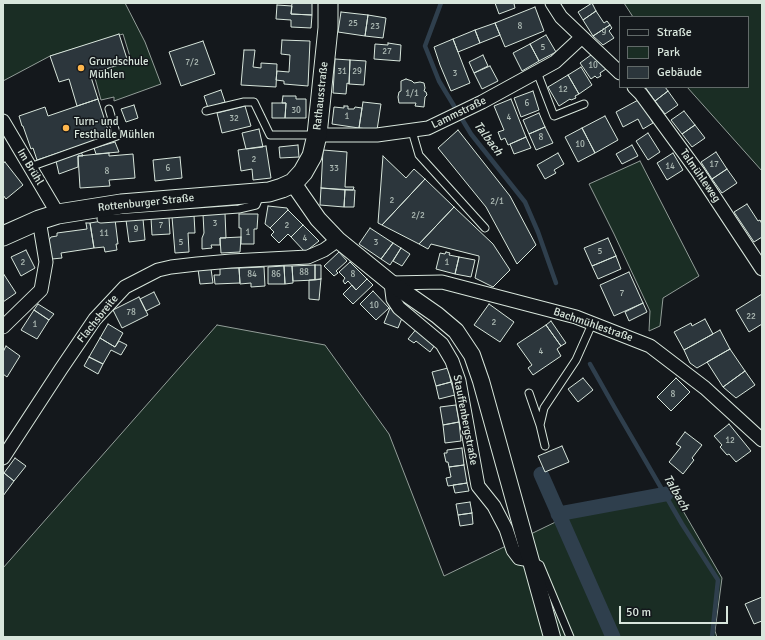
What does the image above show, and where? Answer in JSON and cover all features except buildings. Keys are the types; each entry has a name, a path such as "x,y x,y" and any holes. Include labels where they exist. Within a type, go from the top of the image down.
{"main road":[{"name":"Rathausstraße","path":"293,183 303,172 312,156 317,135 328,28 328,3"},
{"name":"Rottenburger Straße","path":"3,236 39,220 58,214 120,204 269,192 293,183"}],"street":[{"path":"552,3 561,17 619,72"},
{"name":"Lammstraße","path":"317,135 377,135 428,128 482,102 555,62 582,36"},
{"name":"Talmühleweg","path":"635,88 698,172 762,269"},
{"name":"Im Brühl","path":"3,121 58,214"},
{"name":"Stauffenbergstraße","path":"293,183 318,219 338,240 391,283 437,315 456,331 472,355 481,381 552,637"},
{"path":"3,327 41,290 46,262 39,220"},
{"name":"Flachsbreite","path":"3,458 95,319 125,287 158,270 171,267 231,261 308,257 324,250 338,240"},
{"name":"Bachmühlestraße","path":"391,283 442,282 576,317 650,346 705,388 762,440"},
{"name":"Stauffenbergstraße","path":"391,283 393,299 399,308 442,344 452,361 459,381 478,486 494,506 506,529 513,550 519,558 530,560"}],"lane":[{"path":"537,72 554,116 584,104"},
{"path":"206,112 244,102 254,102 270,135 317,135"},
{"path":"30,167 117,136 109,109"},
{"path":"412,131 419,155 485,228"},
{"path":"101,218 239,209 256,205 261,193"},
{"path":"540,425 544,408 576,360 592,324"},
{"path":"529,393 540,425 545,446"},
{"path":"530,560 540,565 570,637"}],"green space":[{"path":"3,3 125,3 145,42 161,84 114,101 114,97 101,100 93,71 131,60 123,34 50,56 3,81"},
{"path":"624,3 762,3 762,171 688,88 749,88 749,16 632,16"},
{"path":"640,161 699,276 663,298 660,326 649,331 650,311 589,184"},
{"path":"217,325 325,345 389,434 444,576 570,515 671,490 722,578 715,631 717,637 3,637 3,568"}],"waterway":[{"name":"Talbach","path":"441,3 425,46 439,81 471,134 525,202 538,232 556,283"},
{"name":"Talbach","path":"590,364 682,524 718,580 712,637"},
{"path":"541,474 613,637"},
{"path":"558,514 666,494"}],"place":[{"name":"Grundschule Mühlen","path":"81,68"},
{"name":"Turn- und Festhalle Mühlen","path":"66,128"}]}
